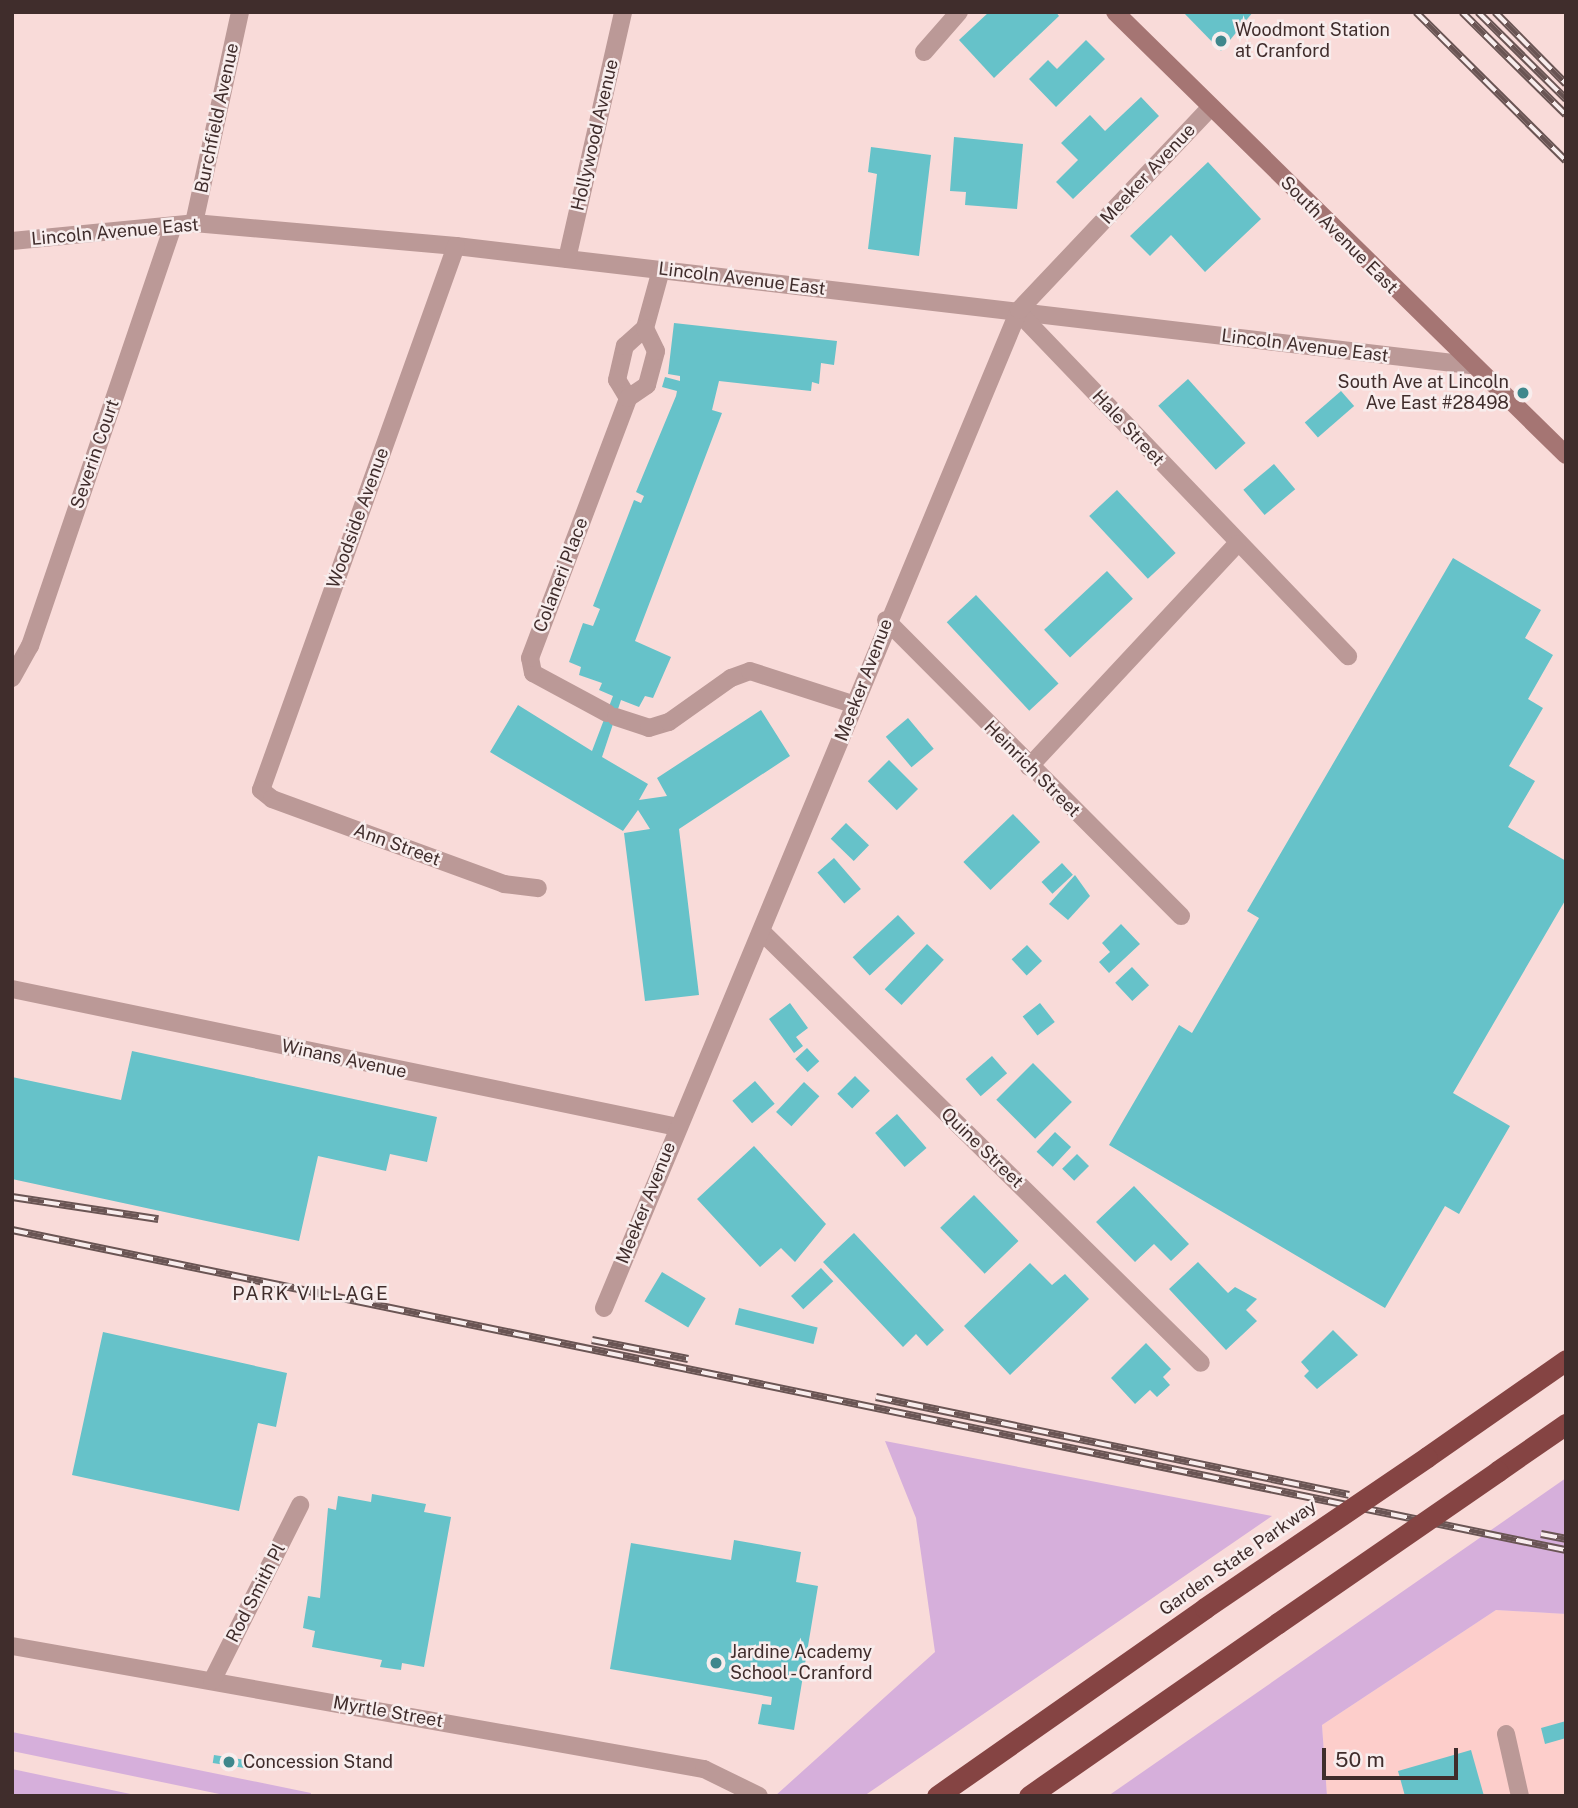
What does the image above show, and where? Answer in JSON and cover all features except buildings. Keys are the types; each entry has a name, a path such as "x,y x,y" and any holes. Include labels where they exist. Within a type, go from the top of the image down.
{"highway":[{"name":"Garden State Parkway","path":"937,1796 1566,1360"},
{"path":"1029,1796 1566,1424"}],"main road":[{"name":"South Avenue East","path":"1115,12 1470,365 1566,455"}],"street":[{"name":"Burchfield Avenue","path":"194,223 240,12"},
{"name":"Hollywood Avenue","path":"567,259 624,12"},
{"path":"924,52 959,12"},
{"name":"Meeker Avenue","path":"604,1308 677,1127 764,933 886,620 1018,312 1211,107"},
{"name":"Lincoln Avenue East","path":"12,241 194,223 456,246 1470,365"},
{"name":"Severin Court","path":"12,678 30,646 173,227"},
{"name":"Woodside Avenue","path":"261,790 456,246"},
{"path":"628,398 617,380 625,346 645,328 661,270"},
{"name":"Hale Street","path":"1018,312 1237,544 1348,656"},
{"name":"Colaneri Place","path":"645,328 656,351 647,385 628,398 529,667 611,715 649,727 669,722 731,678 750,671 855,705"},
{"path":"1029,767 1237,544"},
{"name":"Heinrich Street","path":"886,620 1029,767 1181,916"},
{"name":"Ann Street","path":"261,790 272,799 504,884 538,887"},
{"name":"Quine Street","path":"764,933 1201,1363"},
{"name":"Winans Avenue","path":"12,989 677,1127"},
{"name":"Rod Smith Pl","path":"212,1681 300,1505"},
{"name":"Myrtle Street","path":"12,1646 704,1769 759,1796"},
{"path":"1506,1734 1520,1796"}],"shaded area":[{"path":"885,1441 1272,1516 864,1796 775,1796 935,1652 916,1518"},
{"path":"1566,1478 1566,1614 1496,1610 1322,1725 1327,1796 1108,1796"},
{"path":"1496,1610 1566,1614 1566,1796 1327,1796 1322,1725"},
{"path":"12,1732 311,1793 310,1796 229,1796 12,1751"},
{"path":"12,1769 140,1796 12,1796"}],"railway":[{"path":"1416,12 1566,161"},
{"path":"1462,12 1566,115"},
{"path":"1478,12 1566,99"},
{"path":"1495,12 1566,84"},
{"path":"12,1197 158,1219"},
{"path":"12,1230 1566,1550"},
{"path":"592,1340 688,1359"},
{"path":"876,1397 1349,1495"},
{"path":"1541,1534 1566,1539"}],"place":[{"name":"Woodmont Station at Cranford","path":"1221,41"},
{"name":"South Ave at Lincoln Ave East #28498","path":"1523,393"},
{"name":"Jardine Academy School - Cranford","path":"716,1663"},
{"name":"Concession Stand","path":"229,1762"}],"district":[{"name":"PARK VILLAGE","path":"311,1294"}]}
